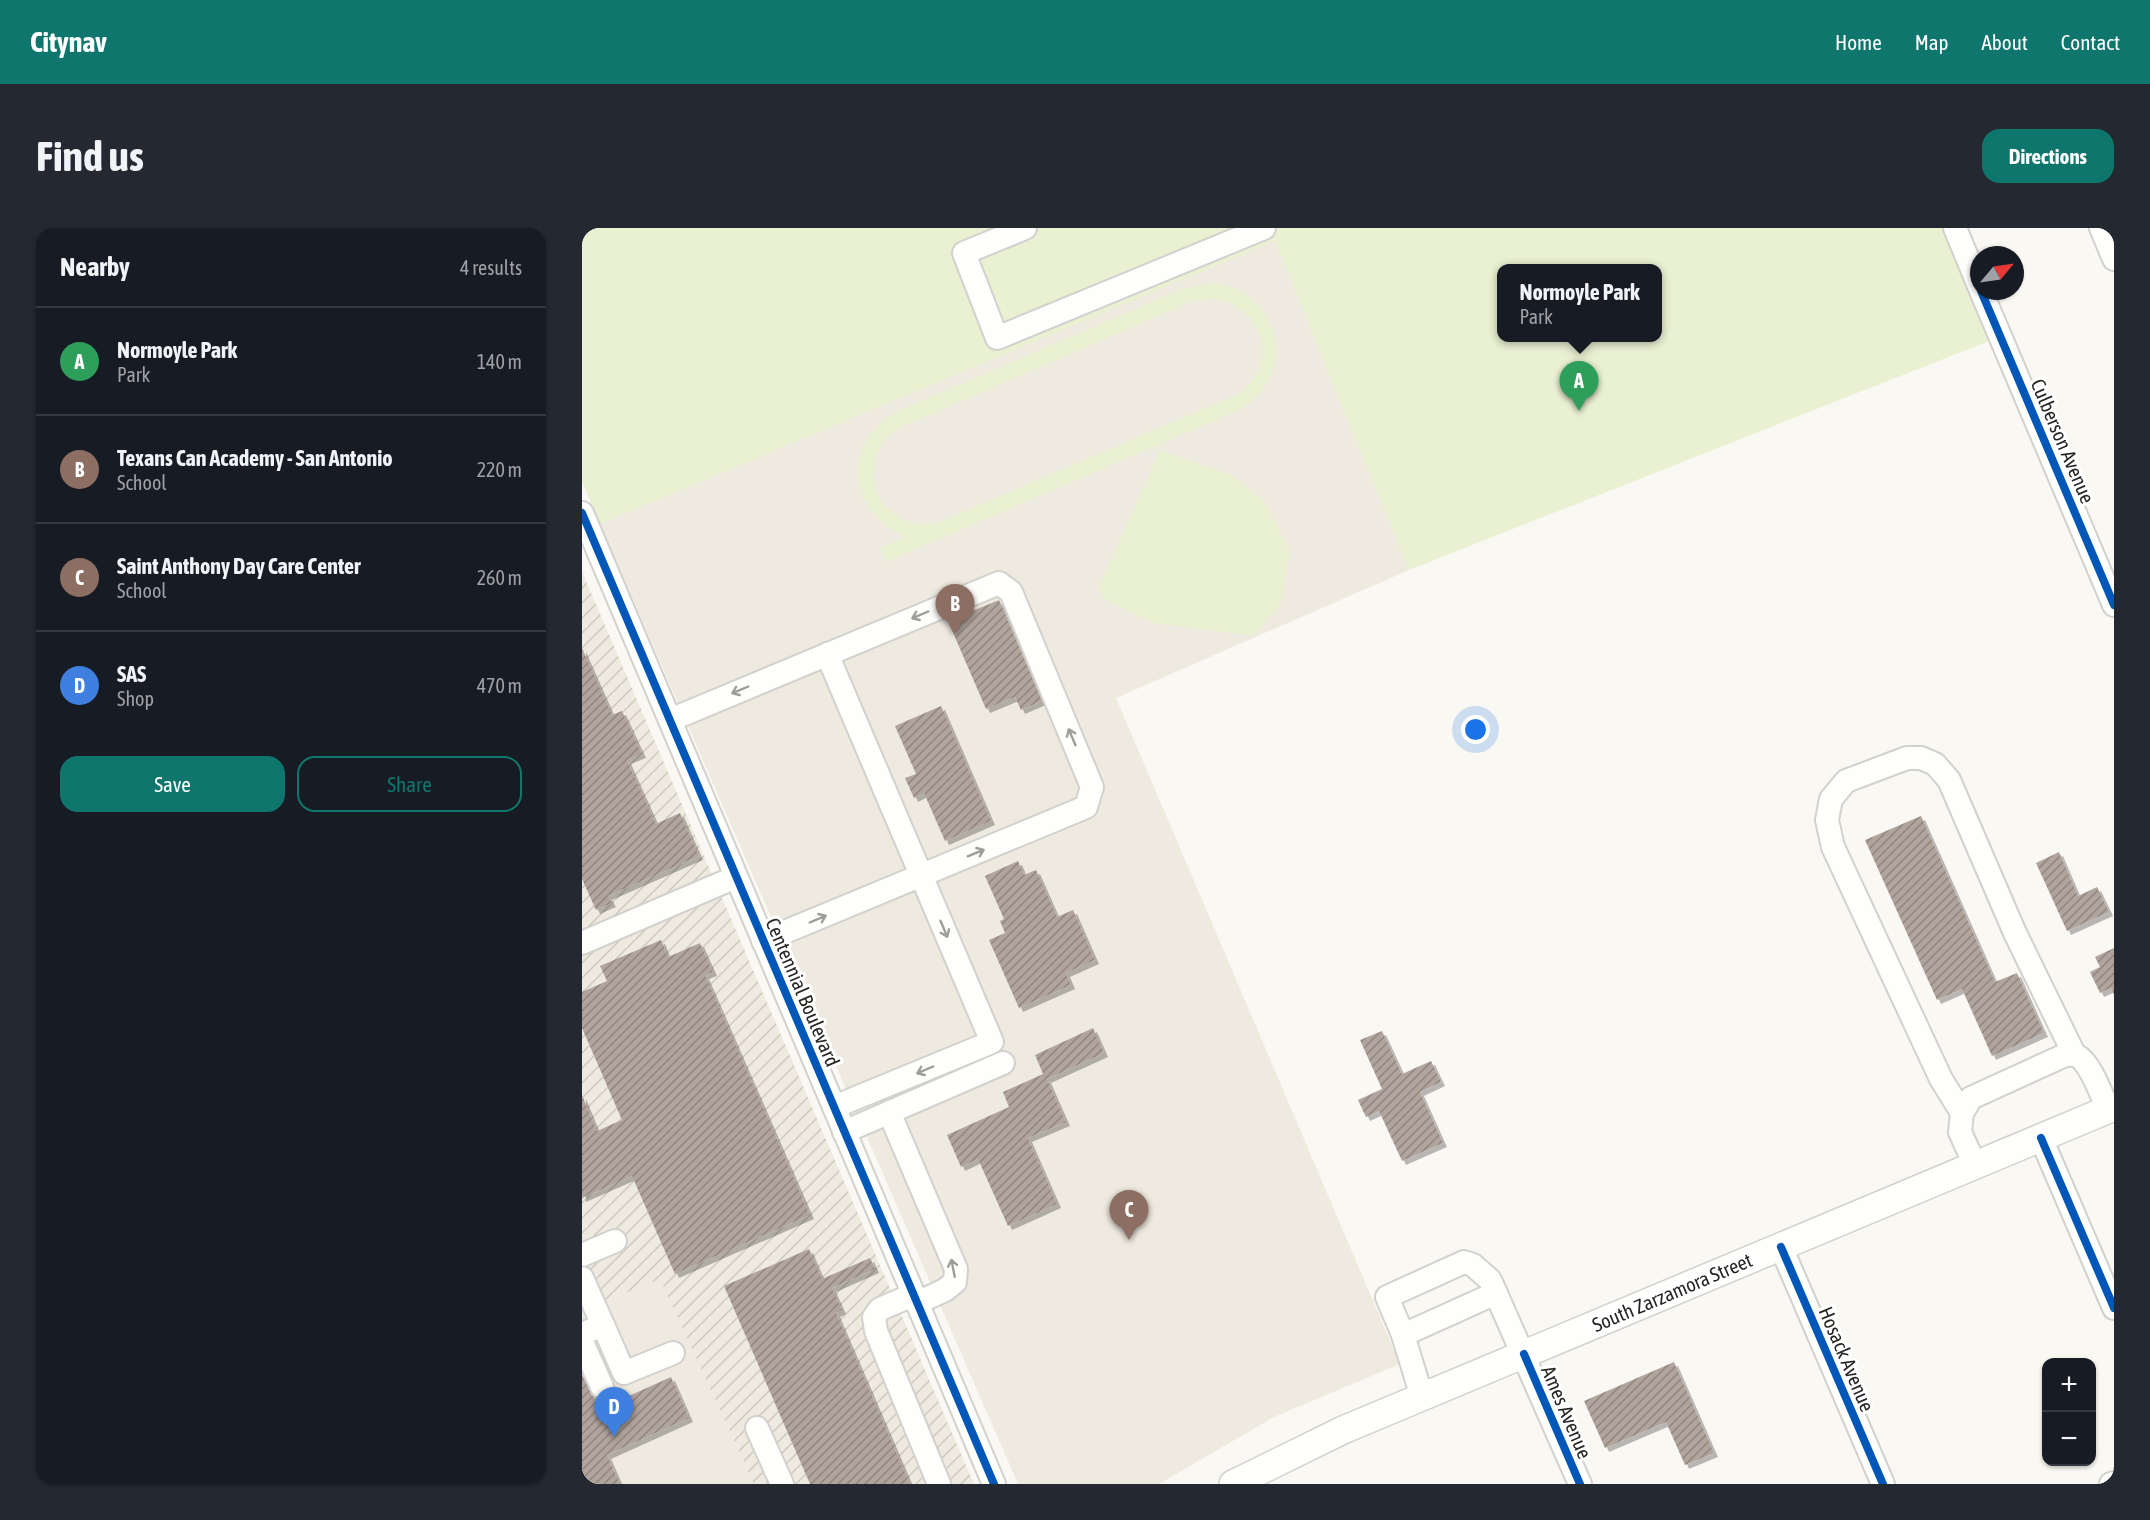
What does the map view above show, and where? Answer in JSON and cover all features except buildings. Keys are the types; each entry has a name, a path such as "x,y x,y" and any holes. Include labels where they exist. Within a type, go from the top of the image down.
{"main road":[{"name":"South Zarzamora Street","path":"1233,1484 1270,1476 1342,1430 2111,1108"}],"street":[{"path":"1025,228 964,254 997,338 1264,228"},
{"path":"1955,228 1970,264"},
{"path":"2101,228 2114,259"},
{"name":"Culberson Avenue","path":"1985,300 2114,604"},
{"name":"Centennial Boulevard","path":"582,513 994,1484"},
{"path":"670,720 999,583 1011,592 1092,787 1086,807 764,941"},
{"path":"827,654 992,1042 834,1107"},
{"path":"1962,1113 1941,1079 1833,847 1827,820 1831,799 1846,781 1907,758 1921,758 1935,764 1949,780 2015,933 2074,1054"},
{"path":"582,943 736,877"},
{"path":"1975,1166 1960,1132 1962,1113 1971,1098 2063,1056 2074,1054 2080,1057 2111,1108"},
{"path":"844,1132 1003,1064"},
{"path":"889,1112 956,1269 955,1282 945,1290 880,1309 874,1317 876,1331 939,1484"},
{"path":"2041,1138 2114,1308"},
{"path":"584,1250 615,1241"},
{"name":"Hosack Avenue","path":"1781,1247 1883,1484"},
{"name":"Ames Avenue","path":"1403,1335 1387,1297 1464,1262 1482,1272 1490,1280 1580,1484"},
{"path":"582,1278 624,1373 673,1353"},
{"path":"1422,1396 1403,1335 1496,1293"},
{"path":"582,1334 603,1325"},
{"path":"582,1342 602,1387"},
{"path":"757,1428 782,1484"}],"shaded area":[{"path":"1275,240 1409,570 1116,698 1400,1364 1274,1417 1159,1484 1018,1484 600,524"},
{"path":"582,572 974,1484 754,1484 660,1279 582,1310"},
{"path":"660,1278 754,1484 582,1484 582,1310"}],"green space":[{"path":"582,228 1947,228 1970,282 1970,300 1977,300 1994,339 1409,570 1275,241 600,524 582,482"},
{"path":"1214,283 1238,290 1256,303 1269,319 1275,338 1276,359 1270,378 1257,396 1237,411 886,562 880,548 906,537 886,526 872,511 863,494 858,476 860,458 867,440 880,424 898,411 1184,288","holes":["1213,298 1230,303 1244,312 1254,324 1260,337 1262,352 1259,367 1251,381 1238,394 937,523 917,523 900,517 886,507 878,493 874,477 875,460 883,443 897,429 1190,302"]},
{"path":"1160,450 1231,475 1264,500 1290,551 1281,603 1254,636 1154,623 1105,600 1099,587"}],"cycle path":[{"path":"1985,300 2114,605"},
{"path":"582,513 994,1484"},
{"path":"2041,1138 2114,1308"},
{"path":"1781,1247 1883,1484"},
{"path":"1524,1354 1580,1484"}],"place":[{"name":"Normoyle Park","path":"1579,411"},
{"name":"Texans Can Academy - San Antonio","path":"955,634"},
{"name":"Saint Anthony Day Care Center","path":"1129,1240"},
{"name":"SAS","path":"614,1437"}]}
